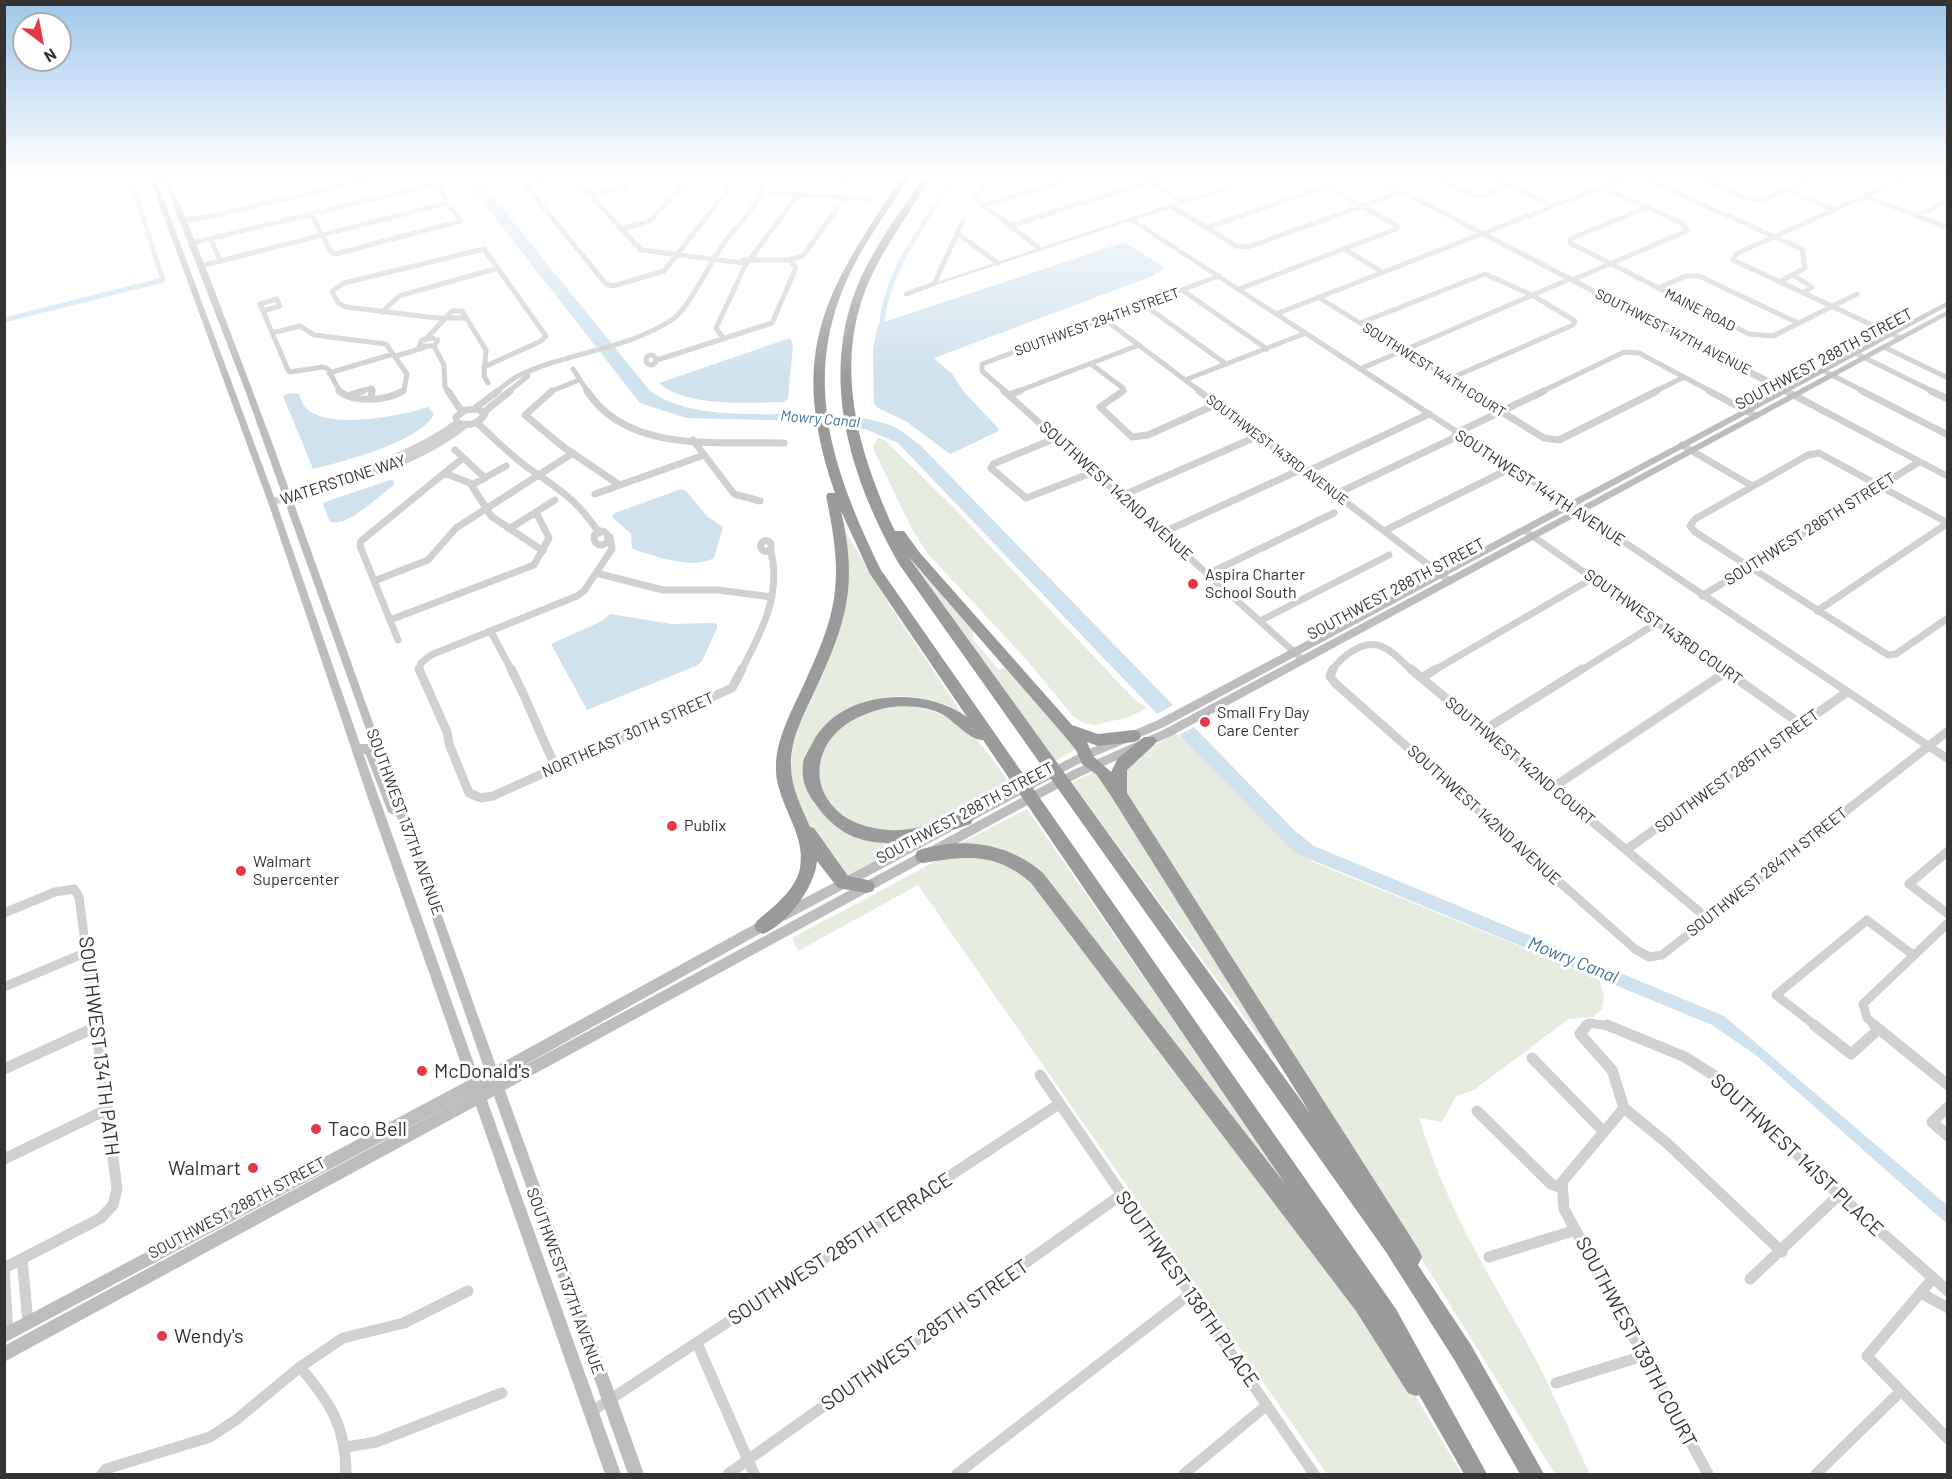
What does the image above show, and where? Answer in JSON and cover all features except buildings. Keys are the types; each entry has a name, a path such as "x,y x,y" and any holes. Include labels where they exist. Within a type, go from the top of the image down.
{"highway":[{"path":"864,242 852,260 832,303 822,333 819,406 822,432 837,491 875,571 1388,1317 1473,1469"},
{"path":"886,242 875,260 856,303 848,333 846,406 859,463 883,523 906,564 1427,1296 1533,1474"},
{"path":"762,927 802,885 807,872 810,855 802,826 785,783 784,761 793,723 830,643 842,605 845,568 843,545 821,449 822,432"},
{"path":"859,463 894,527 915,556 1067,729 1082,747 1089,761 1102,771 1119,794 1409,1252 1427,1296"},
{"path":"964,819 900,837 874,836 851,828 829,813 816,795 811,777 815,751 827,731 846,715 871,705 900,700 928,703 959,716 1003,755"},
{"path":"1067,729 1098,740 1134,736"},
{"path":"1119,794 1116,780 1119,767 1149,741"},
{"path":"802,826 844,883 867,885"},
{"path":"923,856 969,849 995,852 1018,861 1037,878 1364,1303 1438,1420 1473,1469"}],"main road":[{"name":"SOUTHWEST 137TH AVENUE","path":"178,242 272,502 356,748 477,1091 527,1225 613,1474"},
{"name":"SOUTHWEST 137TH AVENUE","path":"192,243 327,606 542,1216 636,1474"},
{"path":"188,269 201,266"},
{"name":"SOUTHWEST 288TH STREET","path":"4,1355 477,1091 493,1075 762,927 964,819 1089,761 1149,741 1303,660 1533,536 1573,509 1682,445 1795,395 1884,347 1895,336 1947,303"},
{"name":"SOUTHWEST 288TH STREET","path":"6,1335 477,1091 497,1088 923,856 1134,736 1524,530 1573,509 1692,451 1785,390 1822,370 1947,312"},
{"path":"309,612 327,606"},
{"path":"356,748 363,747 370,753 392,809 402,814"},
{"path":"527,1225 542,1216"}],"street":[{"path":"192,243 197,242"},
{"path":"213,242 220,261"},
{"path":"201,266 294,242"},
{"path":"326,242 331,252 338,254 384,242"},
{"path":"573,242 609,285 618,286 662,273 686,242"},
{"path":"633,242 641,250 742,263 790,260 806,253 814,242"},
{"path":"484,411 485,416 477,423 460,424 456,417 462,412 474,409 517,376 658,328 674,318 684,307 712,258 725,242"},
{"path":"724,339 716,328 749,261 763,242"},
{"path":"934,284 954,242"},
{"path":"969,242 998,263"},
{"path":"1031,242 1040,249"},
{"path":"906,294 1061,242"},
{"name":"SOUTHWEST 144TH AVENUE","path":"1167,242 1573,509 1947,760"},
{"path":"1232,242 1241,247 1248,247 1262,242"},
{"path":"1239,290 1362,242"},
{"path":"1276,314 1461,242"},
{"name":"SOUTHWEST 147TH AVENUE","path":"1498,242 1795,395 1947,477"},
{"name":"MAINE ROAD","path":"1570,242 1580,250 1749,334 1773,336 1798,323"},
{"path":"1360,369 1661,242"},
{"path":"1763,242 1734,256 1733,260 1895,336"},
{"path":"1779,282 1805,268 1802,249 1786,242"},
{"path":"448,318 341,306 334,288 479,249 498,268 544,339 484,367"},
{"path":"1344,249 1382,272"},
{"path":"657,360 772,323 796,268 790,260"},
{"path":"382,312 399,296 498,268"},
{"path":"1360,323 1485,274 1532,295 1575,321 1573,325 1449,379"},
{"path":"1793,274 1812,287 1803,293"},
{"path":"1658,288 1692,275 1708,279 1798,323 1857,294"},
{"name":"SOUTHWEST 294TH STREET","path":"982,371 982,364 1219,276"},
{"path":"1182,290 1267,349"},
{"name":"SOUTHWEST 144TH COURT","path":"1318,297 1499,411 1544,438 1552,440 1559,440 1684,377"},
{"path":"1143,304 1226,364"},
{"path":"421,346 456,309 462,311 486,350 484,376 488,383"},
{"path":"263,311 272,333 290,372 323,367 340,393 349,395 372,388 371,398 392,397 404,390 407,374 386,344 309,333 300,327 272,333"},
{"name":"SOUTHWEST 143RD AVENUE","path":"1104,319 1450,580"},
{"path":"1185,380 1306,333"},
{"path":"430,338 438,340 434,346"},
{"path":"1009,395 1138,345"},
{"path":"329,373 421,346 434,346"},
{"path":"434,346 444,365 445,387 462,412"},
{"path":"1884,347 1947,378"},
{"path":"1336,494 1455,438 1456,433 1499,411 1630,351 1751,413"},
{"path":"1855,353 1947,399"},
{"path":"485,358 498,359"},
{"path":"1091,364 1123,388 1123,393 1101,407 1132,436 1148,435 1217,404"},
{"path":"484,411 519,381 546,365"},
{"path":"573,369 599,406 621,423 658,436 693,440 784,443"},
{"path":"1822,370 1947,435"},
{"name":"SOUTHWEST 142ND AVENUE","path":"982,371 1303,660"},
{"path":"579,380 549,392 525,415 618,484"},
{"path":"474,409 484,411"},
{"path":"1162,533 1429,414"},
{"path":"477,423 541,476 572,498 599,533"},
{"name":"WATERSTONE WAY","path":"272,502 413,458 440,445 460,424"},
{"path":"1121,496 1258,436"},
{"path":"1056,438 993,464 992,468 1026,498 1094,472"},
{"path":"693,440 734,494 760,501"},
{"path":"1682,445 1752,486"},
{"path":"455,450 485,478"},
{"path":"1817,611 1947,523 1819,453 1808,455 1752,486 1695,519 1690,526 1695,532 1748,566 1817,611 1876,649 1888,655 1896,654 1947,618"},
{"path":"374,581 428,560 456,528 497,503 507,501 541,476 576,455"},
{"path":"595,494 704,455"},
{"path":"398,640 360,546 368,535 463,458"},
{"name":"SOUTHWEST 286TH STREET","path":"1702,596 1918,462"},
{"path":"472,485 506,466"},
{"path":"1384,531 1511,468"},
{"path":"444,473 472,485 490,516 543,551"},
{"path":"509,529 555,500"},
{"path":"390,620 534,565 549,538 536,512"},
{"path":"1208,574 1334,513"},
{"name":"SOUTHWEST 143RD COURT","path":"1524,530 1802,725"},
{"path":"556,767 539,732 530,705 491,632 569,601 584,591 612,549 610,537 606,533 599,533 592,539 602,550 604,560"},
{"path":"597,544 606,542 610,537"},
{"name":"NORTHEAST 30TH STREET","path":"491,632 431,655 421,663 419,670 447,732 449,744 469,793 479,799 486,798 732,688 762,630 772,597 776,569 770,549"},
{"path":"1260,621 1389,555"},
{"path":"596,573 663,590 718,590 772,597"},
{"path":"1421,678 1593,578"},
{"path":"1484,730 1657,623"},
{"name":"SOUTHWEST 142ND COURT","path":"1330,676 1336,663 1363,646 1376,644 1389,651 1708,918"},
{"path":"1552,788 1726,672"},
{"name":"SOUTHWEST 142ND AVENUE","path":"1330,676 1586,906"},
{"name":"SOUTHWEST 285TH STREET","path":"1626,850 1847,692"},
{"name":"SOUTHWEST 284TH STREET","path":"1586,906 1635,949 1649,957 1662,955 1947,731"},
{"path":"1947,851 1909,884 1947,914"},
{"name":"SOUTHWEST 134TH PATH","path":"4,913 55,892 74,889 81,902 117,1189 113,1205 91,1225 22,1259"},
{"path":"1879,1029 1851,1054 1776,995 1867,920 1913,955"},
{"path":"1947,922 1863,1004 1867,1017 1879,1029 1947,1086"},
{"path":"4,987 87,951"},
{"name":"SOUTHWEST 141ST PLACE","path":"1624,1108 1611,1070 1580,1035 1589,1023 1602,1023 1685,1058 1721,1080 1839,1195 1947,1291"},
{"path":"4,1069 96,1027"},
{"path":"1532,1058 1604,1132"},
{"path":"1040,1075 1059,1104"},
{"name":"SOUTHWEST 138TH PLACE","path":"1059,1104 1314,1474"},
{"name":"SOUTHWEST 285TH TERRACE","path":"591,1412 1059,1104"},
{"path":"1947,1107 1932,1122 1947,1136"},
{"path":"1477,1111 1551,1184 1562,1188 1562,1182 1624,1108 1668,1144 1782,1252"},
{"path":"4,1159 108,1109"},
{"name":"SOUTHWEST 139TH COURT","path":"1562,1188 1564,1209 1708,1474"},
{"name":"SOUTHWEST 285TH STREET","path":"728,1474 1121,1195"},
{"path":"1750,1279 1782,1252 1839,1195"},
{"path":"1489,1257 1576,1230"},
{"path":"6,1335 4,1269 22,1259 28,1323"},
{"path":"1934,1278 1867,1356 1947,1439"},
{"path":"102,1474 106,1469 210,1437 236,1420 300,1367 343,1338 404,1323 468,1292"},
{"path":"1921,1293 1947,1308"},
{"path":"957,1474 1190,1294"},
{"path":"698,1343 754,1474"},
{"path":"1556,1383 1643,1356"},
{"path":"300,1367 331,1404 347,1447 346,1474"},
{"path":"1816,1474 1901,1391"},
{"path":"347,1447 376,1442 502,1393"},
{"path":"1184,1474 1267,1405"}],"shaded area":[{"path":"878,438 885,440 957,511 1134,699 1147,708 1129,717 1095,725 1083,723 1072,715 1025,658 929,555 914,533 876,455 873,446"},
{"path":"844,529 889,604 961,712 940,703 918,698 896,697 874,700 853,707 835,719 819,735 808,756 836,824 916,839 845,878 804,818 795,796 791,773 798,731 805,710 833,649 843,616 847,579"},
{"path":"898,541 973,628 973,639 999,670 1004,668 1008,671 1079,748 1055,761"},
{"path":"910,705 945,716 969,732 980,743 1010,784 914,832 872,832 827,805 815,769 831,735 867,710"},
{"path":"1175,732 1313,862 1599,979 1604,997 1602,1009 1593,1017 1569,1019 1474,1090 1456,1096 1442,1122 1419,1118 1440,1178 1479,1258 1551,1389 1590,1474 1555,1474 1431,1274 1128,798 1123,786 1123,767"},
{"path":"1098,770 1313,1110 1072,783"},
{"path":"1027,809 1320,1232 1041,875 957,845"},
{"path":"960,854 1018,866 1371,1322 1462,1474 1327,1474 918,885 798,951 792,938 936,861"}],"water":[{"name":"Mowry Canal","path":"514,242 530,242 650,391 675,404 703,411 734,414 832,415 863,418 892,426 919,444 1173,705 1157,714 898,443 865,429 808,421 686,418 640,403"},
{"path":"1125,242 1165,268 1155,275 934,358 952,374 964,392 999,429 950,454 907,422 874,404 873,349 878,324"},
{"path":"790,338 793,344 788,399 783,402 736,403 701,400 670,391 659,383"},
{"path":"289,393 299,394 305,407 315,414 329,418 346,420 383,417 428,407 434,414 427,424 398,441 361,456 313,469 283,396"},
{"path":"393,479 394,485 363,509 346,520 330,522 323,504 325,502"},
{"path":"681,489 686,491 707,516 723,527 714,558 686,563 664,559 632,548 631,534 612,517 615,513"},
{"path":"610,614 672,624 712,623 717,624 717,628 702,661 696,666 587,710 551,644 602,621"},
{"path":"1194,727 1295,831 1314,846 1724,1016 1947,1205 1947,1224 1757,1056 1712,1025 1295,853 1179,735"}],"waterway":[{"path":"4,320 163,280 151,242"},
{"path":"882,322 892,282 912,242"}],"place":[{"name":"Aspira Charter School South","path":"1193,584"},
{"name":"Small Fry Day Care Center","path":"1205,722"},
{"name":"Publix","path":"672,826"},
{"name":"Walmart Supercenter","path":"241,871"},
{"name":"McDonald's","path":"422,1071"},
{"name":"Taco Bell","path":"316,1129"},
{"name":"Walmart","path":"253,1168"},
{"name":"Wendy's","path":"162,1336"}]}
